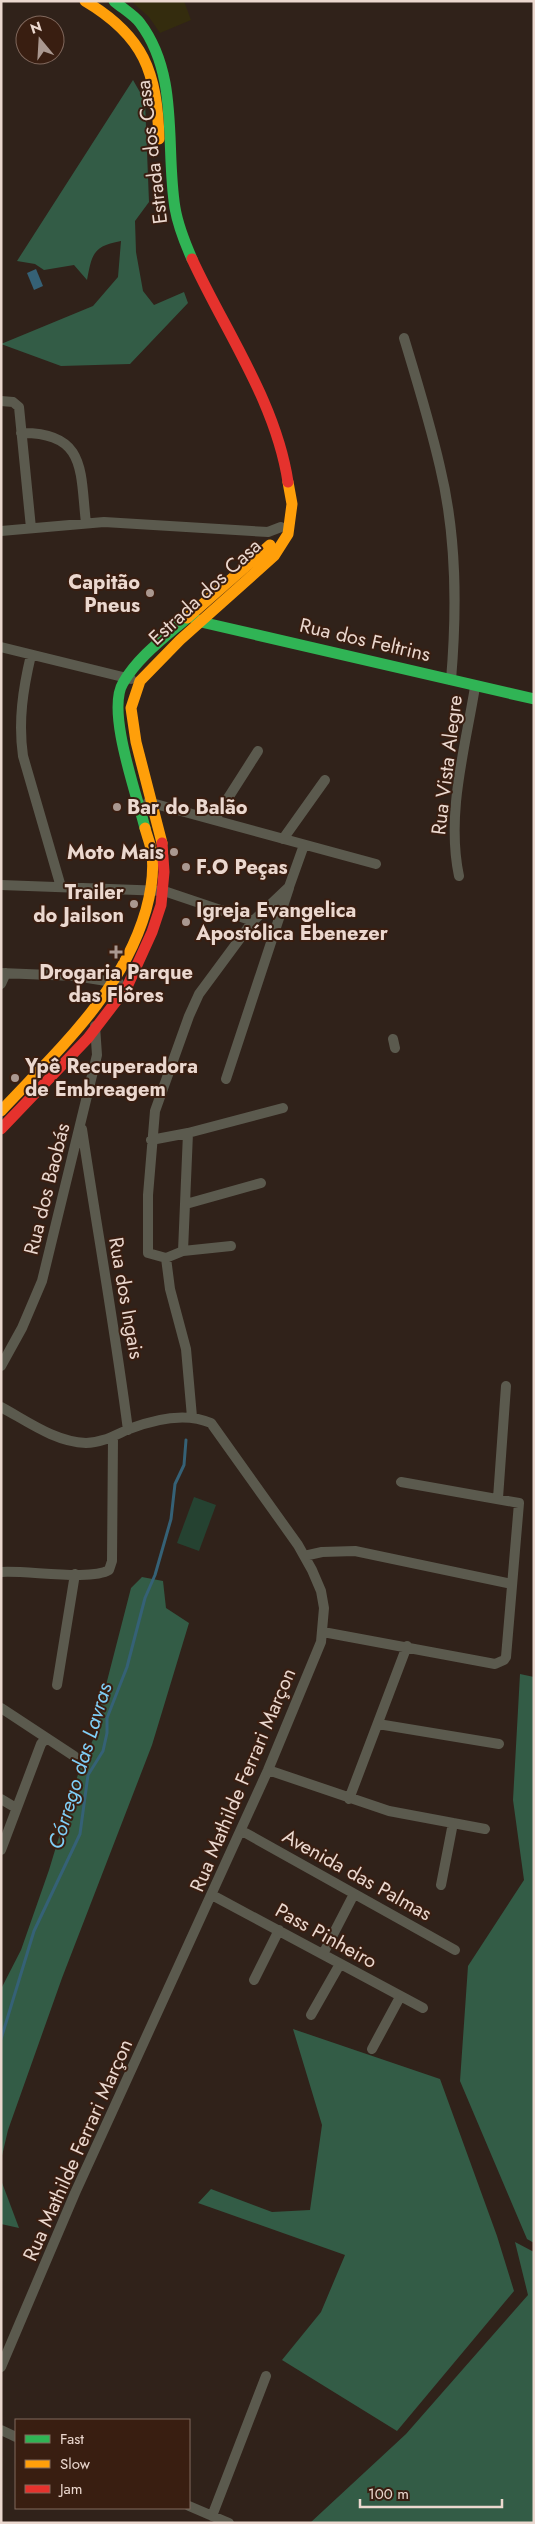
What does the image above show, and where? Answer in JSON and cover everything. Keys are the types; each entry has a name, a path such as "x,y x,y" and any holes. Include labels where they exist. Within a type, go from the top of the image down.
{"main road":[{"name":"Estrada dos Casa","path":"1,1111 88,1016 115,980 134,945 151,890 152,854 140,801 117,720 119,692 126,678 147,653 281,527 284,485 272,443 184,260 169,221 162,184 157,106 148,67 128,33 111,17 85,1"},
{"name":"Estrada dos Casa","path":"1,1129 96,1028 127,987 152,932 164,891 164,858 153,802 136,742 132,716 133,695 140,681 162,656 274,556 283,544 290,524 291,488 285,459 275,433 182,238 173,199 168,103 158,57 143,27 132,14 114,1"},
{"name":"Rua dos Feltrins","path":"188,615 202,622 475,687 534,699"}],"street":[{"path":"404,338 440,468 447,506 456,619 451,680"},
{"path":"1,401 13,402 19,407 31,528"},
{"path":"21,433 46,434 74,452 79,464 86,523"},
{"path":"1,532 86,523 132,522 271,536"},
{"path":"1,647 140,681"},
{"path":"31,655 24,683 20,738 23,756 61,887"},
{"name":"Rua Vista Alegre","path":"459,876 454,852 455,807 475,687"},
{"path":"214,820 258,751"},
{"path":"283,839 325,780"},
{"path":"140,801 153,802 376,864"},
{"path":"226,1079 304,845"},
{"path":"1,885 164,891 253,921"},
{"path":"231,1246 183,1251 166,1258 150,1255 148,1250 151,1140 158,1100 196,1001 253,921 289,887"},
{"path":"1,984 3,973 115,980 127,987"},
{"path":"88,1016 96,1028"},
{"name":"Rua dos Baobás","path":"1,1366 22,1328 42,1280 97,1055 96,1028"},
{"path":"151,1140 188,1134 283,1108"},
{"name":"Rua dos Ingais","path":"81,1125 119,1360 128,1430"},
{"path":"183,1251 188,1134"},
{"path":"70,1171 88,1172"},
{"path":"186,1204 261,1183"},
{"path":"1,1407 68,1441 87,1443 113,1438 128,1430 156,1421 192,1417 186,1349 170,1288 166,1258"},
{"path":"498,1498 506,1386"},
{"name":"Rua Mathilde Ferrari Marçon","path":"1,2367 75,2193 242,1831 323,1632 324,1608 321,1591 304,1556 218,1431 212,1424 192,1417"},
{"path":"1,1572 74,1574 104,1572 111,1566 113,1438"},
{"path":"323,1632 407,1646 495,1664 506,1657 520,1506 517,1501 401,1482"},
{"path":"304,1556 322,1552 355,1552 512,1584"},
{"path":"57,1685 74,1574"},
{"path":"349,1799 407,1646"},
{"path":"1,1708 74,1756"},
{"path":"378,1724 499,1744"},
{"path":"1,1850 41,1744 46,1738"},
{"path":"268,1770 389,1811 485,1829"},
{"path":"1,1799 16,1808"},
{"path":"441,1886 453,1823"},
{"name":"Avenida das Palmas","path":"242,1831 455,1950"},
{"path":"323,1954 354,1894"},
{"name":"Pass Pinheiro","path":"212,1895 423,2008"},
{"path":"254,1980 279,1930"},
{"path":"311,2015 340,1964"},
{"path":"372,2049 400,1997"},
{"path":"212,2516 266,2376"},
{"path":"1,2430 15,2437"},
{"path":"190,2506 229,2523"}],"green space":[{"path":"133,80 145,101 149,202 135,221 136,252 143,291 154,305 184,292 188,303 130,364 61,366 1,344 93,306 118,277 121,241 105,246 95,253 90,264 87,280 74,265 44,270 35,264 17,261"},
{"path":"194,1497 216,1505 199,1551 177,1543"},
{"path":"142,1577 163,1581 166,1608 189,1623 152,1745 62,1978 8,2130 1,2160 1,1989 21,1950 49,1870 79,1771 100,1724 97,1720 131,1588"},
{"path":"520,1674 534,1677 534,2243 527,2239 460,2081 468,1966 524,1880 513,1800"},
{"path":"293,2029 440,2079 497,2236 514,2291 397,2431 282,2360 321,2312 345,2255 198,2203 211,2189 272,2212 310,2210 322,2125"},
{"path":"1,2180 19,2228 1,2224"},
{"path":"515,2242 534,2252 534,2523 310,2523 406,2434 528,2295"}],"sand":[{"path":"131,1 184,1 191,20 160,33 149,17"}],"water":[{"path":"36,269 43,286 34,290 27,273"}],"waterway":[{"name":"Córrego das Lavras","path":"1,2039 34,1931 80,1834 88,1775 103,1751 107,1733 107,1718 127,1667 145,1598 155,1575 171,1519 175,1484 184,1465 186,1440"}],"traffic: fast":[{"path":"114,1 140,23 153,44 161,66 169,112 172,185 175,208 184,241 192,259"},
{"path":"192,617 201,622 534,699"},
{"path":"145,828 120,732 119,696 123,683 136,665 152,648 187,618"}],"traffic: slow":[{"path":"85,1 105,14 121,28 134,42 143,58 155,94 159,139"},
{"path":"162,843 136,742 131,708 140,681 180,640 274,556 288,534 292,504 288,482"},
{"path":"187,618 270,545"},
{"path":"1,1111 86,1019 105,994 121,968 135,940 146,910 151,889 152,854 145,828"}],"traffic: jam":[{"path":"192,259 261,395 282,452 288,482"},
{"path":"1,1129 88,1038 127,987 152,932 161,905 164,872 162,843"}],"place":[{"name":"Capitão Pneus","path":"150,593"},
{"name":"Bar do Balão","path":"117,807"},
{"name":"Moto Mais","path":"174,852"},
{"name":"F.O Peças","path":"186,867"},
{"name":"Trailer do Jailson","path":"134,904"},
{"name":"Igreja Evangelica Apostólica Ebenezer","path":"186,922"},
{"name":"Drogaria Parque das Flôres","path":"116,952"},
{"name":"Ypê Recuperadora de Embreagem","path":"15,1078"}]}
